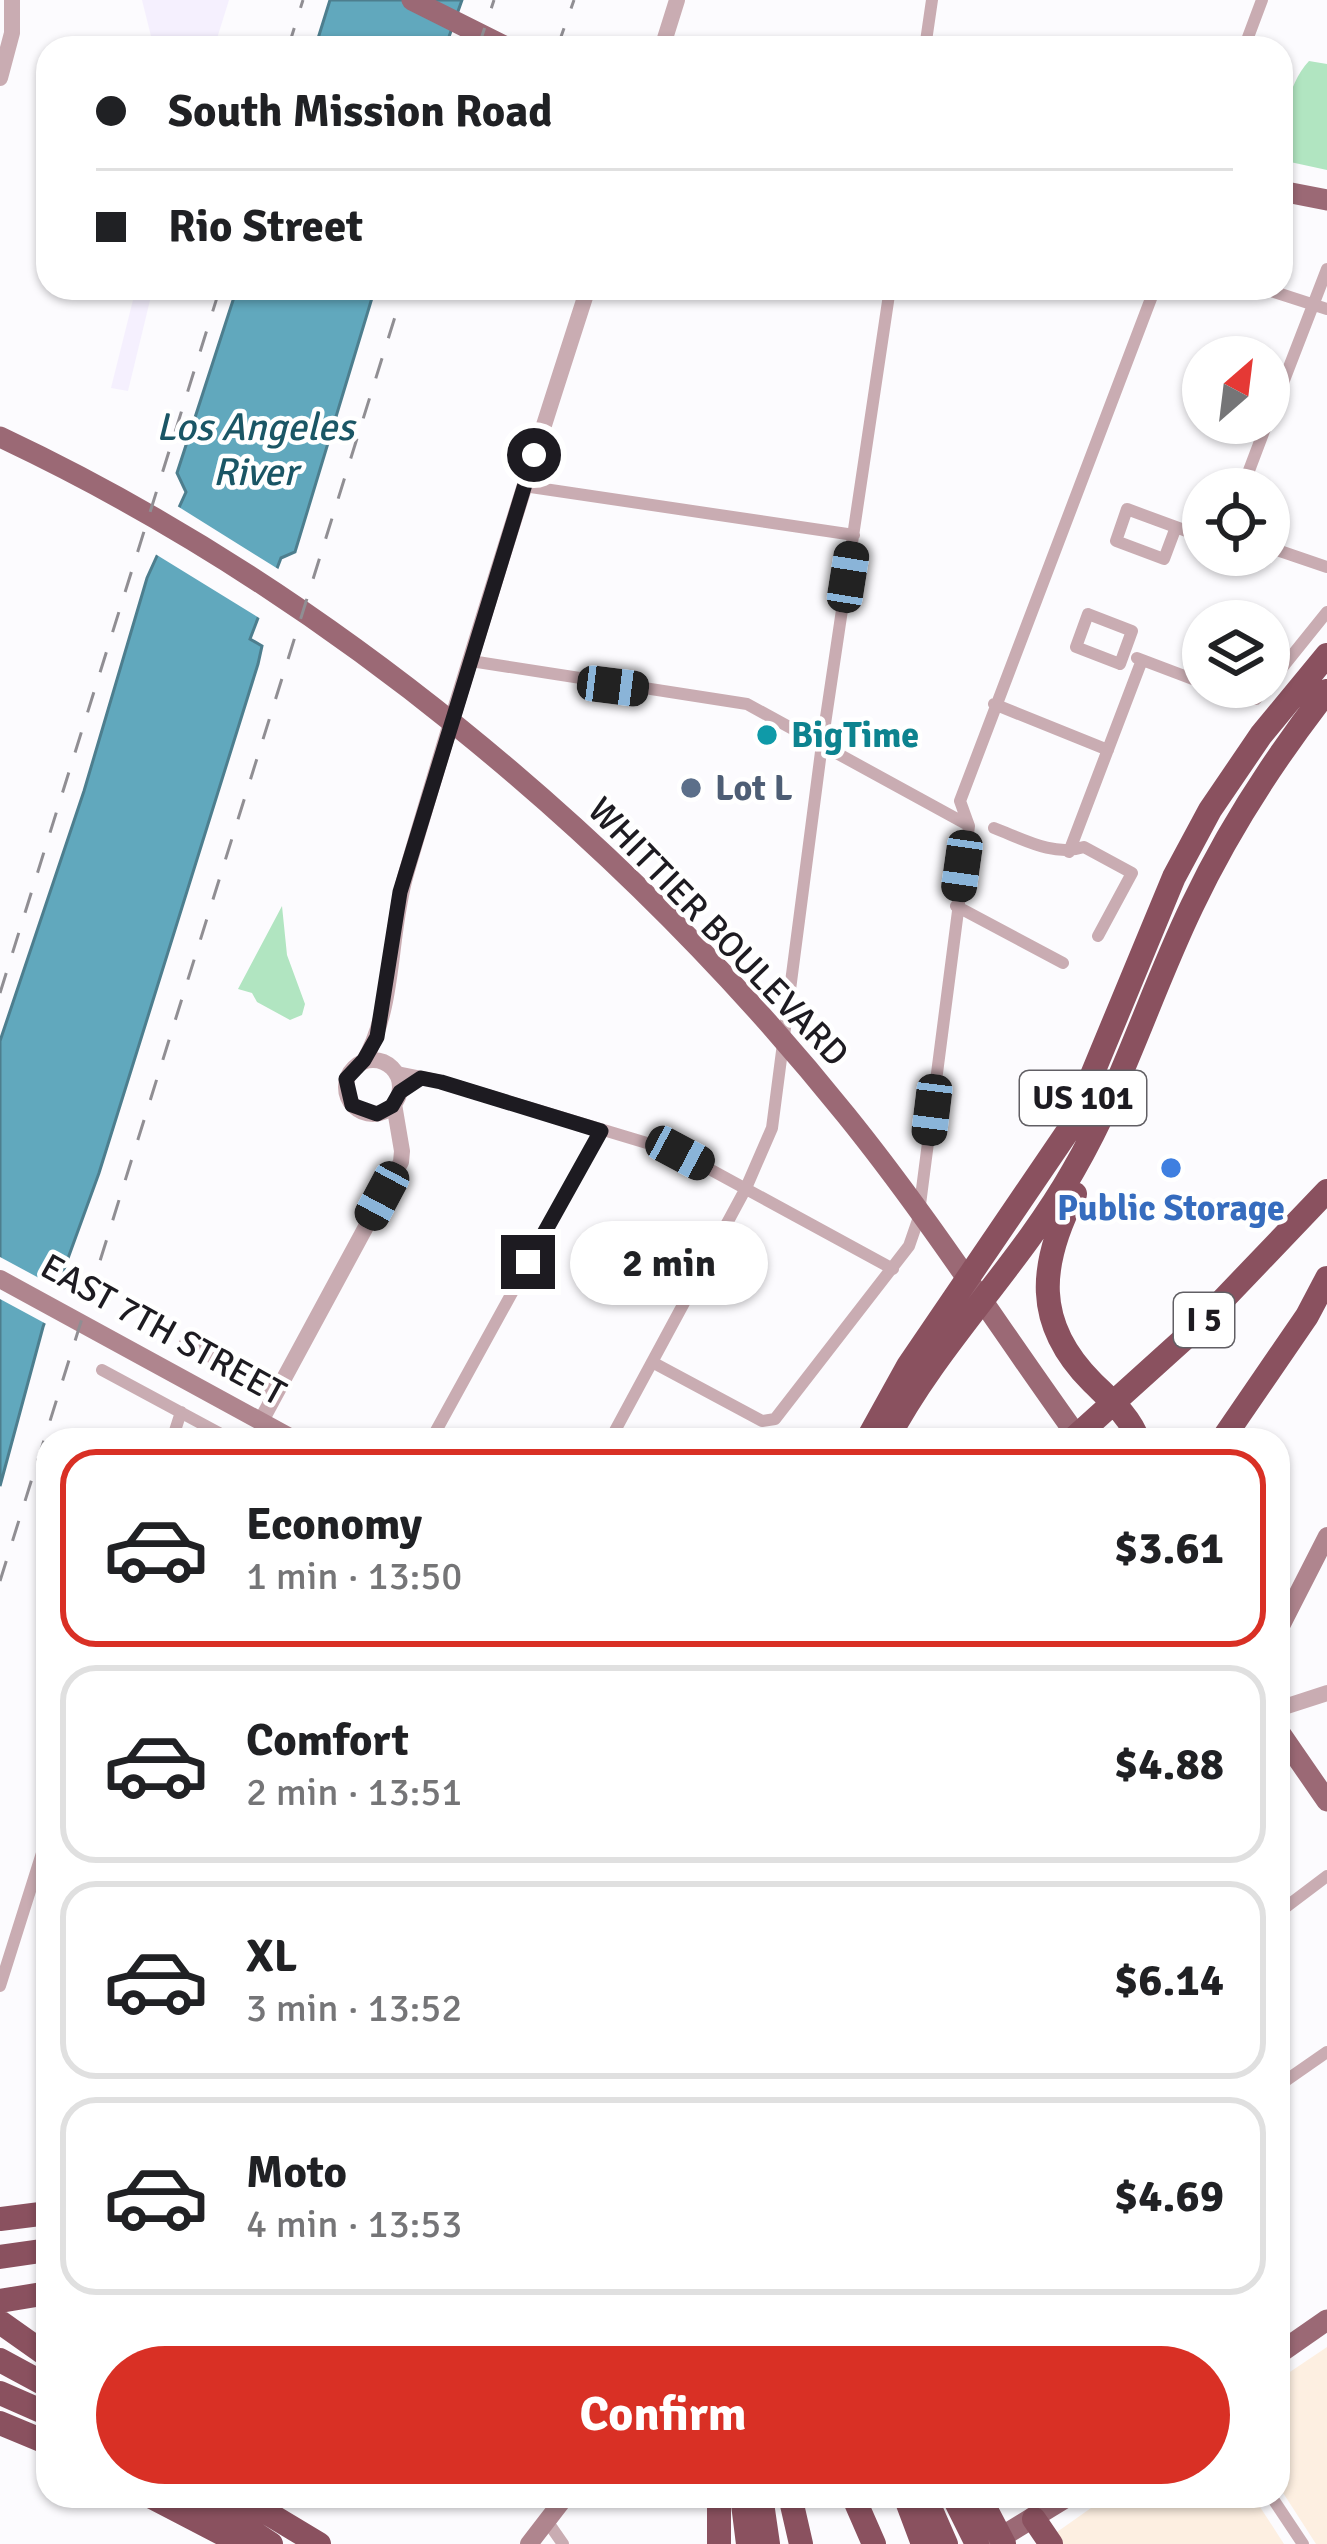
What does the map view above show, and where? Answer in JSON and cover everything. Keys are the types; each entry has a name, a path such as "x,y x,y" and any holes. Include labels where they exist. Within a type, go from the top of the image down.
{"highway":[{"path":"1261,735 1327,644"},
{"name":"US 101","path":"874,1428 908,1366 1070,1128 1174,877 1210,810 1261,735 1327,655"},
{"name":"US 101","path":"894,1428 915,1391 1042,1221 1104,1114 1191,906 1224,842 1270,764 1327,691"},
{"path":"1104,1114 1100,1145 1060,1226 1048,1275 1051,1317 1060,1344 1131,1428"},
{"name":"I 5","path":"1077,1428 1195,1329 1327,1191"},
{"path":"1215,1428 1298,1311 1321,1287"},
{"name":"I 5","path":"1230,1428 1321,1287"},
{"path":"0,2219 36,2214"},
{"path":"0,2258 36,2251"},
{"path":"0,2300 36,2295"},
{"path":"5,2333 36,2333"},
{"path":"5,2333 36,2350"},
{"path":"0,2360 36,2380"},
{"path":"0,2393 36,2409"},
{"path":"0,2423 36,2439"},
{"path":"173,2508 242,2544"},
{"path":"216,2508 272,2544"},
{"path":"259,2508 319,2544"},
{"path":"718,2508 719,2544"},
{"path":"744,2508 748,2544"},
{"path":"763,2508 768,2544"},
{"path":"795,2508 802,2544"},
{"path":"858,2508 874,2544"},
{"path":"909,2508 923,2544"},
{"path":"930,2508 946,2544"},
{"path":"985,2508 1006,2544"},
{"path":"1034,2519 1051,2544"}],"main road":[{"path":"412,0 484,36"},
{"path":"1293,193 1327,200"},
{"name":"WHITTIER BOULEVARD","path":"0,437 102,488 346,644 484,750 571,826 692,944 855,1126 1069,1428"},
{"name":"EAST 7TH STREET","path":"0,1279 274,1428"},
{"path":"1290,1609 1327,1537"},
{"path":"1290,1747 1327,1801"},
{"path":"1290,2346 1327,2320"},
{"path":"529,2544 557,2508"},
{"path":"990,2544 1050,2508"},
{"path":"1006,2544 1034,2519"}],"street":[{"path":"0,78 12,0"},
{"path":"666,36 677,0"},
{"path":"927,36 932,0"},
{"path":"1248,36 1262,0"},
{"path":"1290,372 1320,306 1327,268"},
{"path":"398,1134 374,1114 352,1105 345,1088 350,1071 364,1060 377,1037 400,892 584,300"},
{"path":"616,1428 746,1188 772,1128 822,744 888,300"},
{"path":"652,1362 768,1421 775,1419 909,1246 918,1220 969,826 960,801 1150,300"},
{"path":"524,486 854,536"},
{"path":"1176,527 1164,559 1115,541 1127,509 1176,527 1182,529"},
{"path":"1290,554 1327,567"},
{"path":"1290,658 1327,612"},
{"path":"1088,614 1132,631 1124,652 1120,664 1076,647 1088,614"},
{"path":"1124,652 1182,675"},
{"path":"1069,852 1142,660"},
{"path":"471,661 747,704 969,826"},
{"path":"994,704 1108,750"},
{"path":"994,828 1054,851 1084,847 1132,873 1098,936"},
{"path":"956,906 1064,964"},
{"path":"261,1421 400,1162 392,1068 377,1037"},
{"path":"364,1060 680,1153 893,1269"},
{"path":"374,1114 421,1078"},
{"path":"438,1428 601,1131"},
{"path":"185,1343 276,1394"},
{"path":"102,1370 210,1428"},
{"path":"176,1428 181,1412"},
{"path":"1290,1705 1327,1693"},
{"path":"0,1986 36,1872"},
{"path":"1290,1904 1327,1876"},
{"path":"1290,2078 1327,2052"},
{"path":"1279,2508 1303,2544"},
{"path":"547,2521 563,2544"}],"shaded area":[{"path":"142,0 229,0 218,36 151,36"},
{"path":"133,300 150,300 128,391 111,388"},
{"path":"1327,2347 1327,2544 1316,2544 1290,2504 1290,2372"},
{"path":"1091,2508 1261,2508 1284,2544 1063,2544 1057,2532"}],"green space":[{"path":"1309,61 1327,64 1327,170 1293,163 1293,88"},
{"path":"282,906 287,955 305,1004 302,1015 290,1020 257,1002 252,993 238,989"}],"water":[{"path":"330,0 462,0 449,36 319,36"},
{"name":"Los Angeles River","path":"233,300 371,300 295,552 281,558 250,639 262,646 258,664 99,1173 43,1327 0,1486 0,1041 84,791 147,578 186,492 177,473"}],"pier":[{"path":"174,504 283,572 264,621 152,552"},
{"path":"0,1257 65,1292 50,1326 0,1299"}],"railway":[{"path":"292,36 303,0"},
{"path":"482,36 494,0"},
{"path":"561,36 574,0"},
{"path":"0,993 216,300"},
{"path":"48,1428 400,300"},
{"path":"0,1581 36,1466"}],"place":[{"name":"BigTime","path":"767,735"},
{"name":"Lot L","path":"691,788"},
{"name":"Public Storage","path":"1171,1168"}],"route":[{"path":"528,1262 601,1131 421,1078 377,1114 352,1105 345,1088 350,1071 364,1060 377,1037 400,892 534,455"}]}
